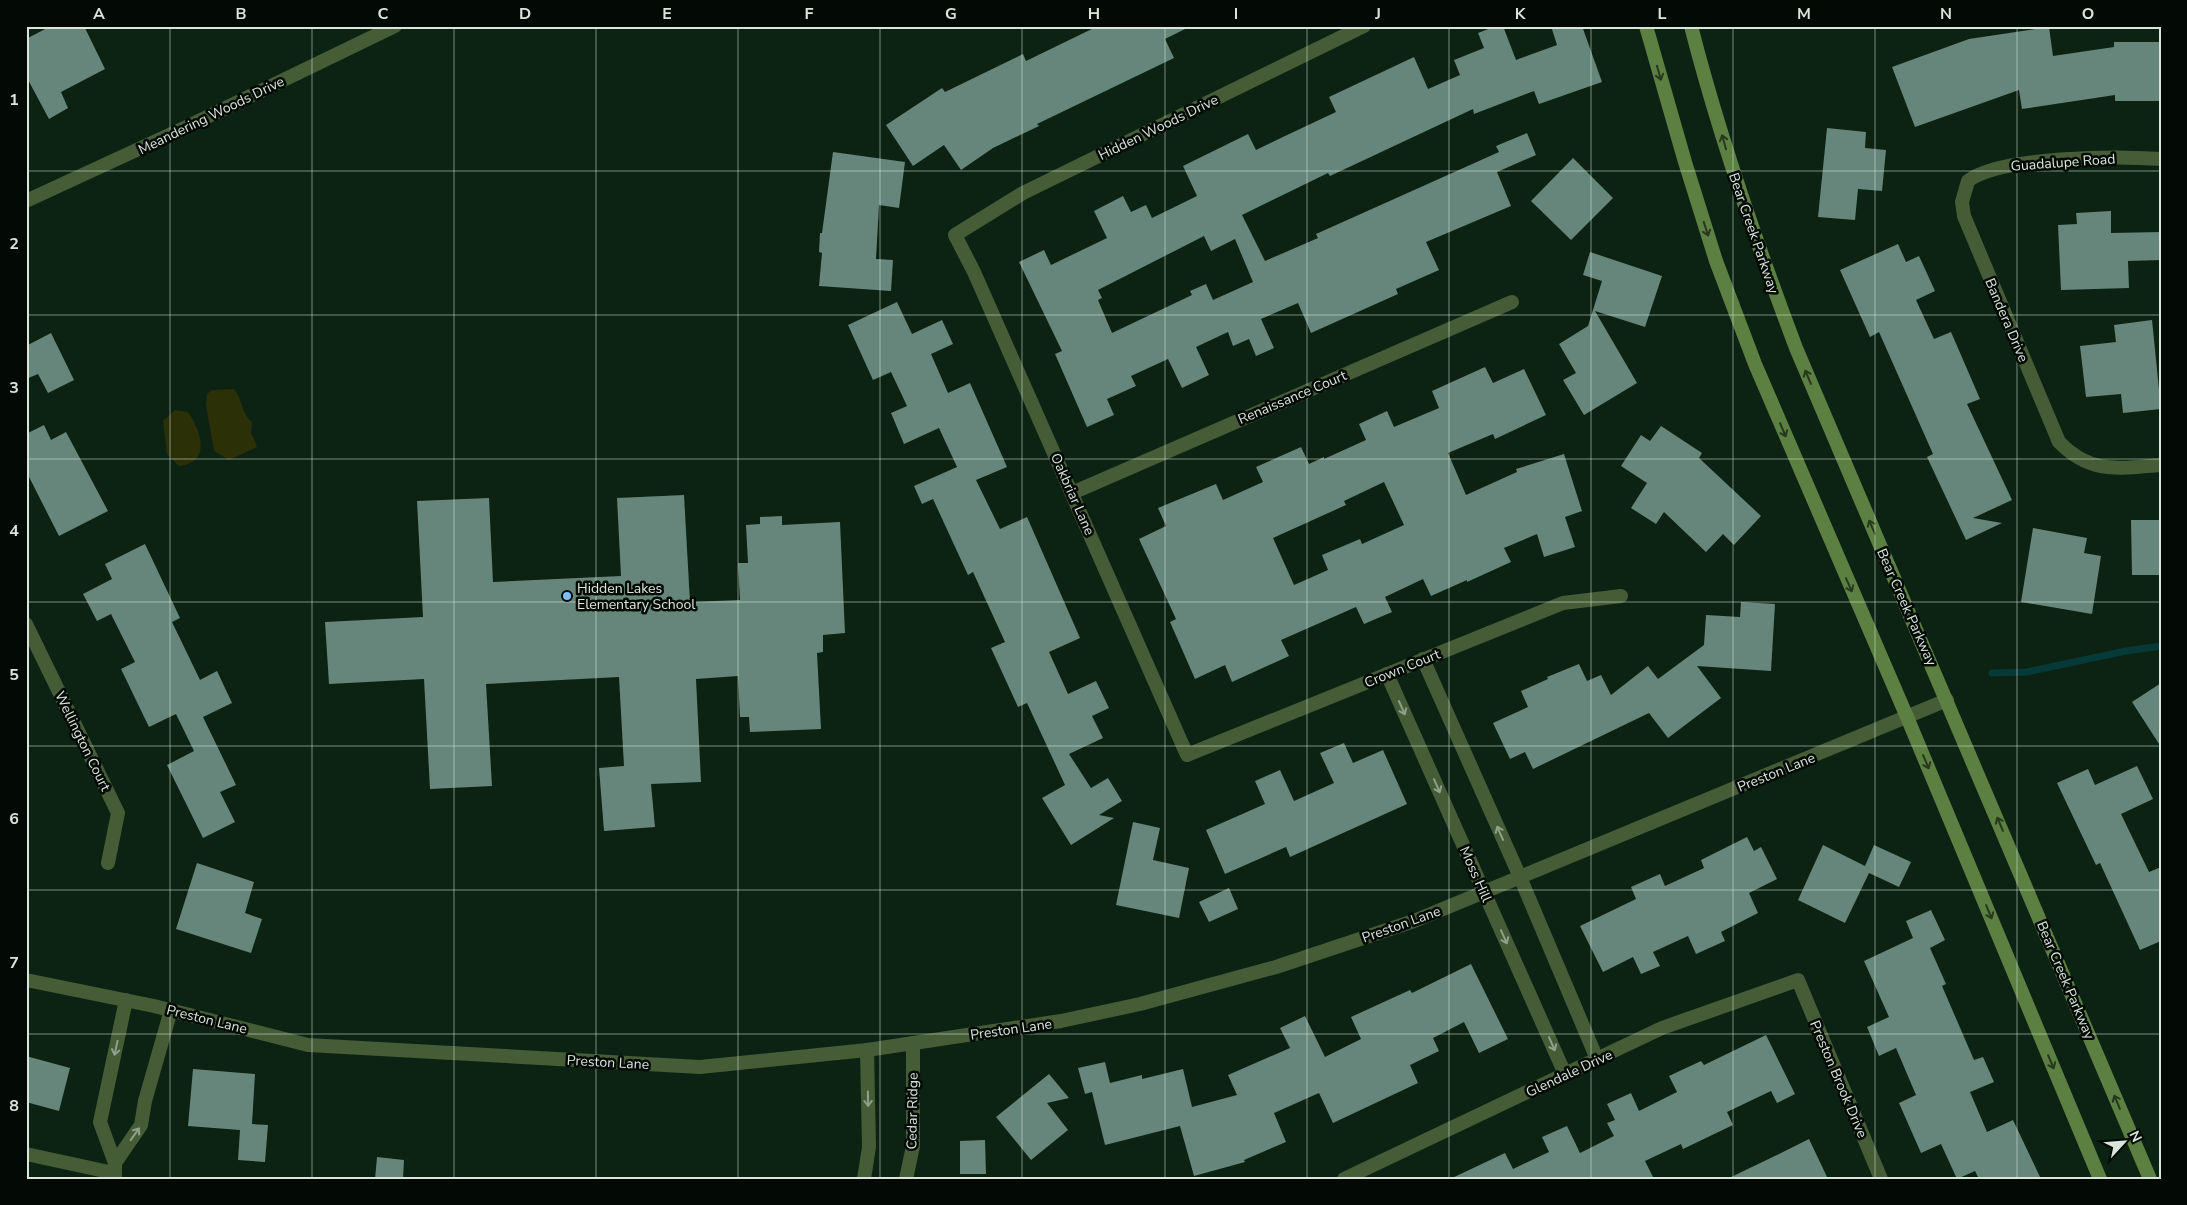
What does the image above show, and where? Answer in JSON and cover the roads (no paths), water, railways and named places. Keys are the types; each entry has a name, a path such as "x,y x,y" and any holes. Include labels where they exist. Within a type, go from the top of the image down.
{"main road":[{"path":"1646,26 1685,162 1719,269 1767,391 1907,717 2100,1179"},
{"name":"Bear Creek Parkway","path":"1691,26 1726,149 1757,246 1800,357 2150,1179"}],"street":[{"name":"Meandering Woods Drive","path":"26,201 182,129 395,26"},
{"name":"Hidden Woods Drive","path":"956,235 1023,193 1364,26"},
{"name":"Guadalupe Road","path":"1968,181 1974,176 1996,169 2036,162 2086,158 2161,159"},
{"name":"Bandera Drive","path":"1968,181 1962,202 1964,216 2059,442 2070,453 2083,461 2100,467 2161,465"},
{"name":"Oakbriar Lane","path":"956,235 1187,754"},
{"name":"Renaissance Court","path":"1072,493 1512,302"},
{"name":"Crown Court","path":"1187,754 1563,603 1621,596"},
{"name":"Wellington Court","path":"26,624 118,813 108,863"},
{"path":"1424,659 1520,877 1597,1059"},
{"name":"Moss Hill","path":"1387,674 1565,1074"},
{"name":"Preston Lane","path":"26,980 172,1010 317,1046 700,1067 867,1050 1061,1021 1149,1002 1285,964 1414,921 1947,700"},
{"name":"Glendale Drive","path":"1344,1179 1662,1028 1798,980"},
{"name":"Preston Brook Drive","path":"1798,980 1881,1179"},
{"path":"115,1172 100,1122 126,1000"},
{"path":"115,1172 141,1126 145,1101 172,1010"},
{"name":"Cedar Ridge","path":"906,1179 913,1146 913,1043"},
{"path":"864,1179 869,1146 867,1050"},
{"path":"26,1154 115,1172"}],"waterway":[{"path":"1992,673 2027,672 2126,651 2161,646"}],"place":[{"name":"Hidden Lakes Elementary School","path":"567,596"}]}
